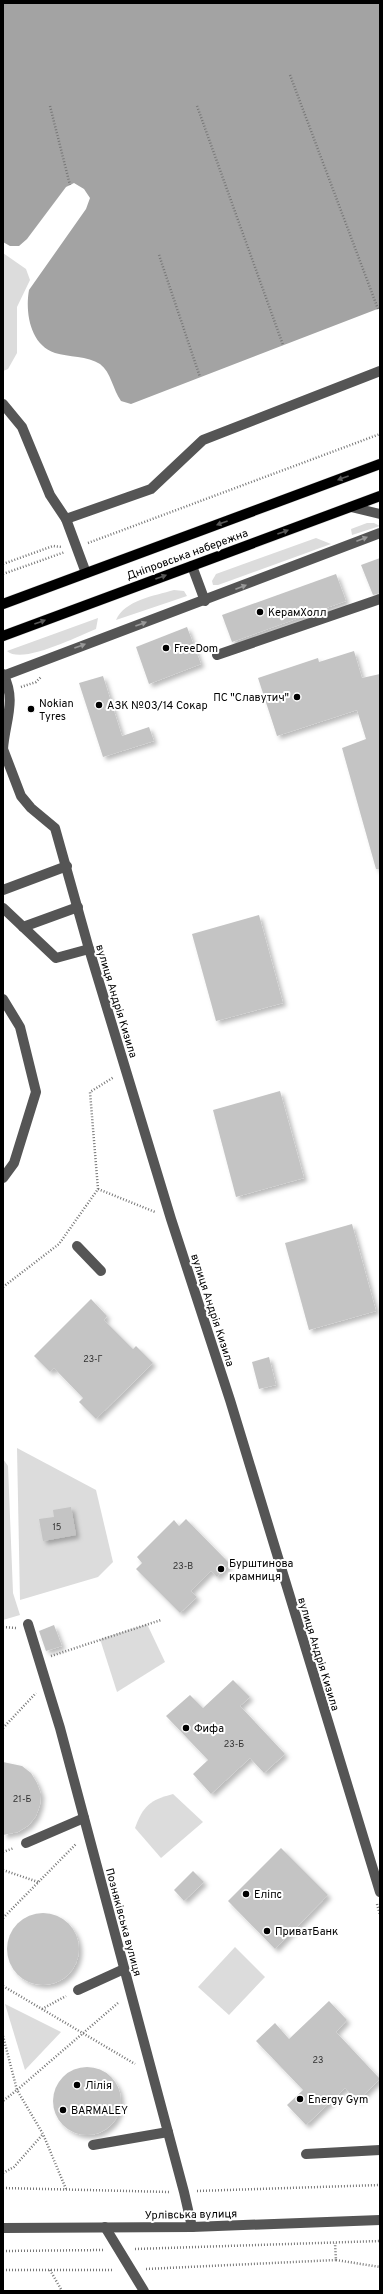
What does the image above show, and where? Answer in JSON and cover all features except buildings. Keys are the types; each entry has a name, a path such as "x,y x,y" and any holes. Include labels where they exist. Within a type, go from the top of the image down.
{"main road":[{"name":"Дніпровська набережна","path":"3,604 380,464"},
{"name":"Дніпровська набережна","path":"3,636 380,496"}],"street":[{"path":"66,519 151,488 203,440 380,371"},
{"path":"3,404 22,427 50,495 66,519 86,573"},
{"path":"351,506 380,514"},
{"path":"3,675 205,601 380,532"},
{"path":"192,566 205,601"},
{"path":"217,655 380,599"},
{"name":"вулиця Андрія Кизила","path":"3,675 11,700 10,711 4,729 3,749 21,796 31,808 55,828 67,866 89,949 171,1219 230,1400 380,1892"},
{"path":"3,890 67,866"},
{"path":"23,927 78,907"},
{"path":"3,908 56,958 89,949"},
{"path":"3,999 20,1027 36,1092 14,1163 3,1178"},
{"path":"77,1246 101,1271"},
{"name":"Позняківська вулиця","path":"28,1624 60,1728 192,2227"},
{"path":"26,1843 84,1818"},
{"path":"78,1990 124,1969"},
{"path":"93,2145 168,2132"},
{"path":"306,2154 380,2150"},
{"name":"Урлівська вулиця","path":"3,2228 192,2227 380,2220"},
{"path":"105,2227 144,2291"}],"path":[{"path":"290,74 378,309"},
{"path":"50,106 70,185"},
{"path":"197,106 283,345"},
{"path":"159,255 200,377"},
{"path":"3,574 77,548 380,434"},
{"path":"3,564 53,546 77,548"},
{"path":"3,1287 59,1244 98,1189 90,1092 126,1070"},
{"path":"98,1189 171,1219"},
{"path":"39,1660 161,1620"},
{"path":"3,1728 36,1693"},
{"path":"3,1918 76,1844"},
{"path":"3,1870 38,1882"},
{"path":"3,1986 139,2066"},
{"path":"42,2009 78,1990"},
{"path":"3,2101 118,2003"},
{"path":"3,2036 17,2090 43,2134 66,2189"},
{"path":"3,2173 14,2167 43,2134"},
{"path":"3,2250 176,2249 380,2241"},
{"path":"335,2243 336,2260"},
{"path":"3,2270 132,2270 336,2260 380,2267"},
{"path":"50,2270 62,2291"}],"shaded area":[{"path":"3,3 380,3 380,308 131,404 121,401 107,372 100,364 90,359 55,353 47,349 40,343 31,327 28,308 29,290 86,209 90,198 84,189 74,183 66,187 27,239 19,246 10,246 3,242"},
{"path":"3,253 26,269 30,280 17,307 17,353 8,369 3,371"},
{"path":"367,523 374,523 380,526 352,535 351,529"},
{"path":"316,538 331,544 218,585 213,585 212,581 216,574"},
{"path":"174,590 184,591 187,596 116,620 120,613 133,603"},
{"path":"98,618 96,629 64,643 37,652 25,654 14,654 7,651"},
{"path":"17,1448 96,1490 113,1562 98,1577 20,1600"},
{"path":"3,1459 8,1466 13,1593 20,1615 3,1620"},
{"path":"147,1624 165,1662 117,1692 100,1639"},
{"path":"173,1794 203,1822 161,1858 135,1828 141,1814 148,1805 158,1799"},
{"path":"235,1947 265,1977 229,2015 198,1987"},
{"path":"5,2004 61,2032 25,2070"}],"place":[{"name":"КерамХолл","path":"260,612"},
{"name":"FreeDom","path":"166,648"},
{"name":"ПС \"Славутич\"","path":"297,697"},
{"name":"АЗК №03/14 Сокар","path":"99,705"},
{"name":"Nokian Tyres","path":"31,709"},
{"name":"Бурштинова крамниця","path":"221,1569"},
{"name":"Фифа","path":"186,1728"},
{"name":"Еліпс","path":"246,1894"},
{"name":"ПриватБанк","path":"267,1931"},
{"name":"Лілія","path":"77,2085"},
{"name":"Energy Gym","path":"300,2099"},
{"name":"BARMALEY","path":"63,2110"}]}
